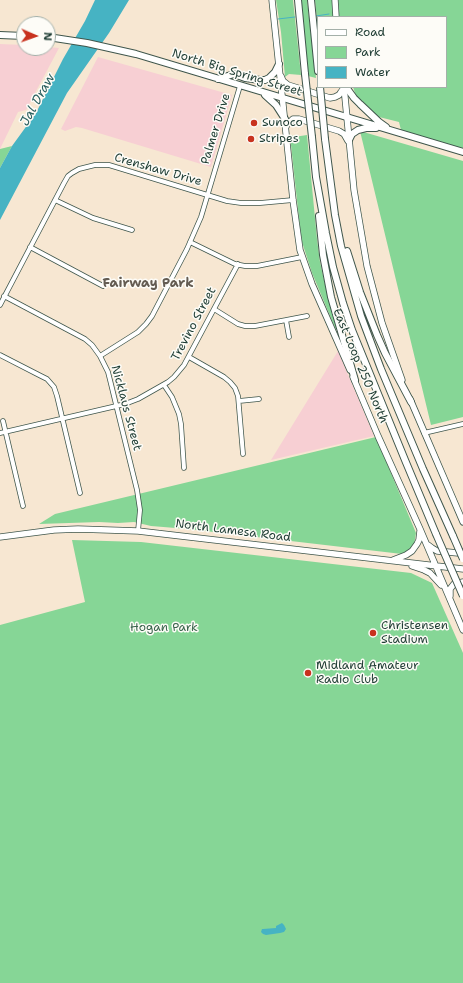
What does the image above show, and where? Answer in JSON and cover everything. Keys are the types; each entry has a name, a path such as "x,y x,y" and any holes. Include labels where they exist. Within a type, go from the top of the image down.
{"highway":[{"path":"298,0 322,240 327,275 336,315 355,380"},
{"path":"311,0 317,61"},
{"path":"0,35 16,36"},
{"name":"North Big Spring Street","path":"56,38 108,47 146,57 463,152"},
{"path":"218,79 234,74 246,78 265,80 275,72 279,64"},
{"path":"320,88 335,215 341,246 361,316 381,369 463,559"},
{"path":"345,88 379,122 391,131"},
{"path":"261,92 276,105 285,119"},
{"path":"349,142 352,134 358,130 366,128 381,128"},
{"path":"316,177 329,248 343,303 352,330 463,596"},
{"path":"331,184 345,246 360,292 385,353 411,402"}],"main road":[{"name":"East Loop 250 North","path":"272,0 293,200 302,257 312,284 463,630"},
{"path":"335,0 336,16"},
{"path":"280,74 283,81 288,85 330,98 338,95 342,92 344,88"},
{"path":"344,88 356,204 373,289 389,345 411,402 463,522"},
{"path":"286,128 287,124 291,120 299,119 339,131 346,136 349,142"},
{"name":"North Lamesa Road","path":"0,537 54,530 78,529 138,531 463,568"},
{"path":"420,529 425,539 432,548 437,551 463,552"},
{"path":"391,561 412,551 419,540 420,529"},
{"path":"391,561 416,567 430,573 436,578 447,593"},
{"path":"453,607 450,598 450,589 454,584 463,582"}],"street":[{"name":"Palmer Drive","path":"100,356 134,335 144,327 152,316 190,242 201,217 240,86"},
{"name":"Crenshaw Drive","path":"0,305 68,176 79,169 97,164 109,165 241,203 293,200"},
{"path":"55,200 93,218 132,230"},
{"path":"190,242 245,266 302,257"},
{"path":"30,247 103,286"},
{"name":"Trevino Street","path":"0,433 116,406 138,399 164,385 179,372 189,357 238,264"},
{"name":"Nicklaus Street","path":"4,296 85,339 92,345 100,356 108,372 137,490 140,510 138,531"},
{"path":"214,309 238,324 245,326 255,326 307,316"},
{"path":"286,320 289,337"},
{"path":"0,355 41,376 51,383 56,391 80,492"},
{"path":"189,357 228,380 235,388 239,401 243,454"},
{"path":"164,385 172,397 179,414 184,468"},
{"path":"239,401 259,399"},
{"path":"3,421 23,506"},
{"path":"424,433 463,424"}],"shaded area":[{"path":"0,44 16,45 16,56 55,56 26,110 18,112 0,149"},
{"path":"98,57 232,95 211,167 82,128 76,127 65,131 61,129"},
{"path":"338,351 374,436 271,460"}],"green space":[{"path":"276,0 293,0 301,75 289,74 285,77 281,32"},
{"path":"301,0 307,0 316,78 308,76"},
{"path":"315,0 332,0 333,16 317,16 317,21"},
{"path":"338,0 463,0 463,148 434,144 402,134 399,122 379,117 358,102 353,88 447,88 447,16 339,16"},
{"path":"360,131 463,161 463,417 431,425"},
{"path":"292,135 294,137 307,135 320,262 337,329 336,330 312,273 302,242 290,136"},
{"path":"12,146 0,168 0,149"},
{"path":"376,437 416,533 414,545 410,550 402,554 151,526 134,522 39,524 55,514"},
{"name":"Hogan Park","path":"72,540 141,542 411,573 432,583 463,653 463,983 0,983 0,625 85,602"}],"water":[{"path":"95,0 129,0 109,33 67,93 0,220 0,168 12,146 36,113"},
{"path":"282,923 286,929 284,932 266,935 261,932 262,929 276,928 276,926"}],"waterway":[{"path":"316,16 329,14"},
{"path":"278,19 295,17"}],"place":[{"name":"Sunoco","path":"254,123"},
{"name":"Stripes","path":"251,139"},
{"name":"Christensen Stadium","path":"373,633"},
{"name":"Midland Amateur Radio Club","path":"308,673"}],"district":[{"name":"Fairway Park","path":"148,284"}],"water label":[{"name":"Jal Draw","path":"38,100"}]}
